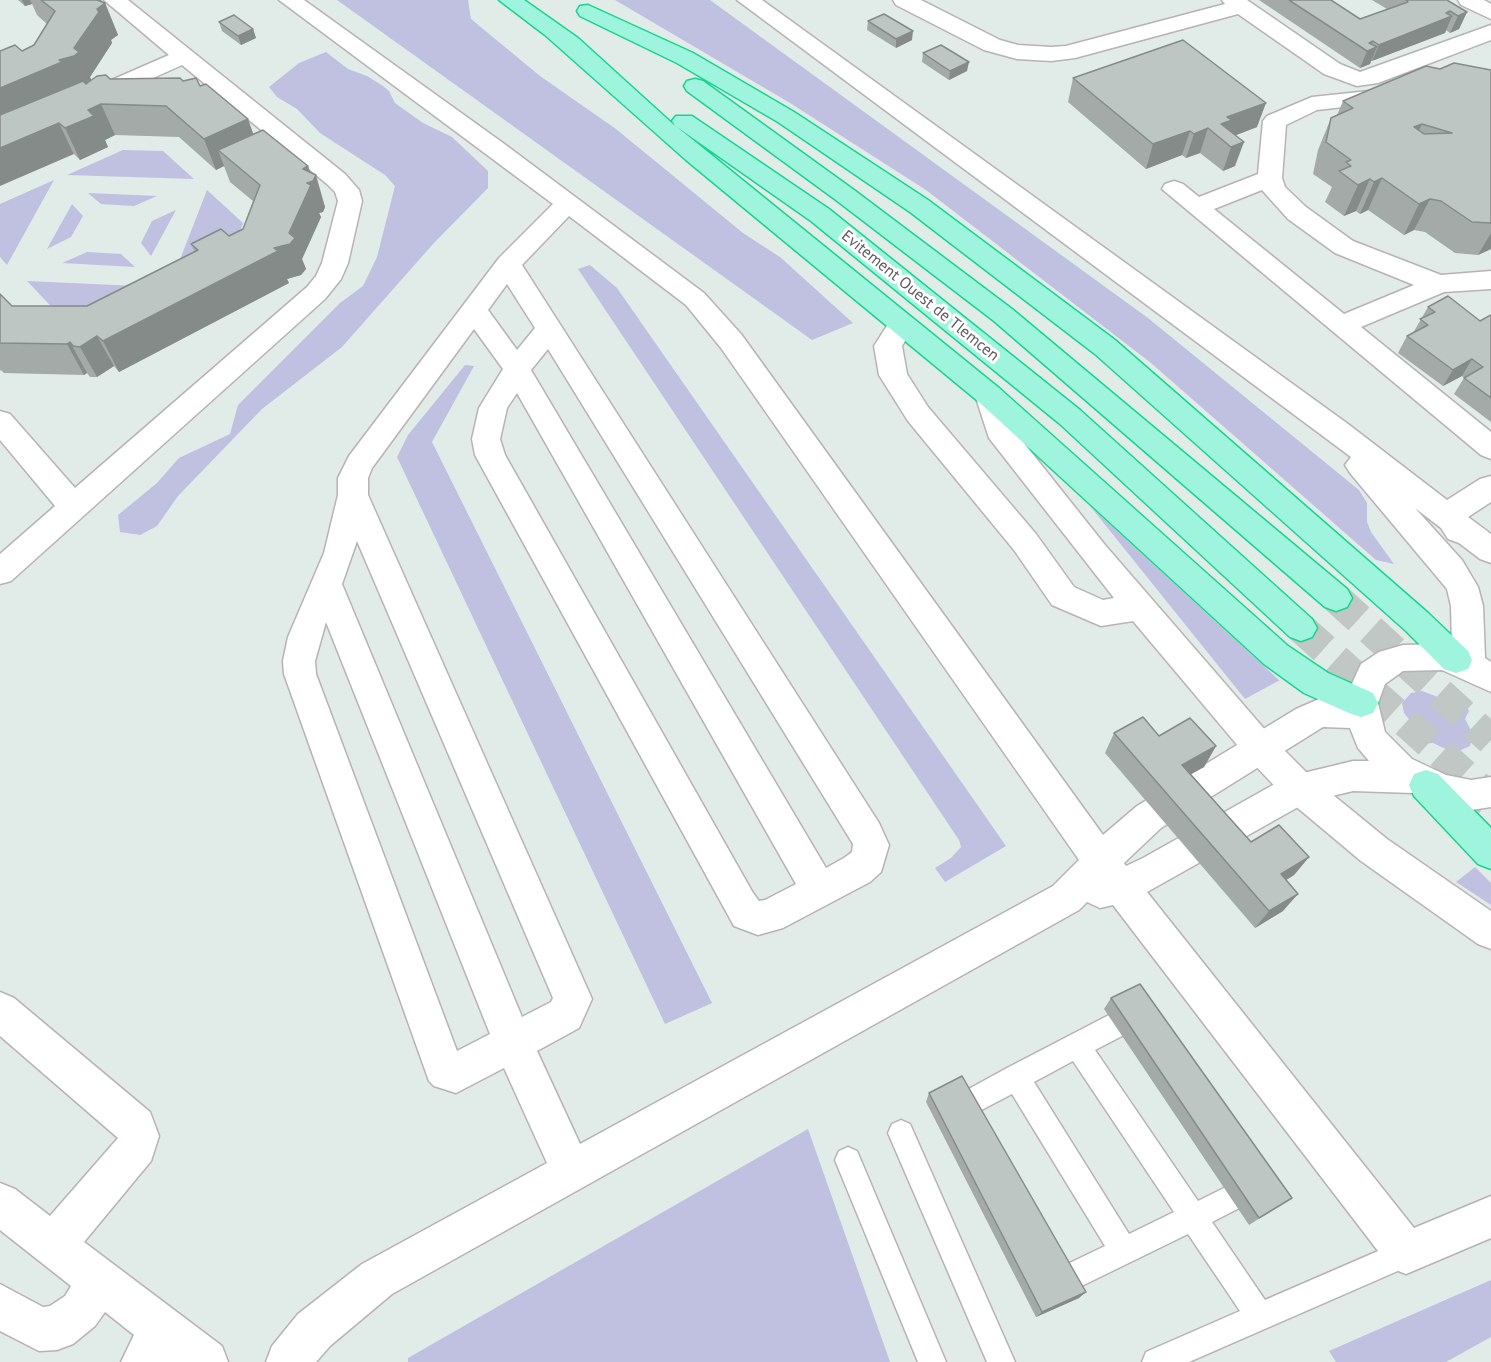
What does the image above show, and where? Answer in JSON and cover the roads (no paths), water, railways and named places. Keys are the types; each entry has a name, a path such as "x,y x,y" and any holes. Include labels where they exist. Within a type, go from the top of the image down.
{"highway":[{"name":"Evitement Ouest de Tlemcen","path":"510,0 830,222 1070,417 1301,628"},
{"name":"Evitement Ouest de Tlemcen","path":"580,5 845,195 1003,315 1336,598"},
{"path":"580,5 726,81 786,117 919,206 1105,347 1472,668"},
{"path":"553,31 695,155 989,395 1276,655 1316,683 1361,708"},
{"path":"1420,782 1491,853"}],"street":[{"path":"0,572 316,293 328,279 335,263 350,201 347,190 115,0"},
{"path":"290,0 568,203 695,299 731,341 1111,874 1406,1252 1491,1216"},
{"path":"748,0 1338,431 1491,551"},
{"path":"904,0 980,40 1002,48 1032,53 1067,52 1237,3 1332,69 1357,79 1370,78 1491,32"},
{"path":"1469,0 1491,13"},
{"path":"126,81 151,30"},
{"path":"74,105 184,56"},
{"path":"126,81 215,81"},
{"path":"1275,121 1312,105 1380,98 1411,89"},
{"path":"1256,107 1275,121"},
{"path":"1275,121 1270,178 1274,190 1297,213 1344,247 1395,269 1440,284"},
{"path":"1196,207 1270,178"},
{"path":"1174,189 1491,448"},
{"path":"353,495 572,991 571,1007 565,1015 464,1071 448,1072 443,1066 300,674 301,648 339,553 353,495 353,478 359,464 508,264 568,203"},
{"path":"508,264 549,329 866,834 871,845 868,860 857,870 770,916 758,918 747,914 740,905 490,455 486,439 493,408 517,369 549,329"},
{"path":"1342,325 1440,284 1491,280"},
{"path":"474,310 517,369 819,890"},
{"path":"902,324 888,346 893,375 918,414 1025,542 1064,596 1101,613 1140,607"},
{"path":"989,395 999,431 1094,553 1261,749 1299,788 1374,850 1491,932"},
{"path":"0,422 73,506"},
{"path":"1338,431 1366,473 1451,569 1461,587 1467,606 1472,668 1415,656 1391,661 1381,667 1367,682 1361,708 1368,732 1388,760 1420,782"},
{"path":"1448,515 1491,487"},
{"path":"1448,515 1463,536 1491,565"},
{"path":"326,584 513,1043 571,1170"},
{"path":"1111,874 1125,837 1149,817 1319,713 1361,708"},
{"path":"288,1362 314,1330 377,1279 1111,874 1203,845 1299,788 1353,776 1420,782 1456,794 1491,792"},
{"path":"0,1011 136,1126 139,1136 137,1147 131,1157 53,1245"},
{"path":"0,1204 100,1282 153,1345 206,1362"},
{"path":"0,1306 39,1329 57,1328 80,1311 100,1282"}],"lane":[{"path":"1118,1024 1134,1026 1141,1031 1243,1188 1239,1197 1053,1286 1038,1278 952,1116 957,1107 1077,1045 1118,1024"},
{"path":"1077,1045 1261,1318"},
{"path":"1016,1077 1124,1251"},
{"path":"901,1133 1001,1362"},
{"path":"849,1160 932,1362"},
{"path":"1156,1362 1261,1318 1406,1252"}],"tunnel":[{"path":"1336,598 1491,740"},
{"path":"1301,628 1486,794"},
{"path":"1484,793 1491,799"}]}
